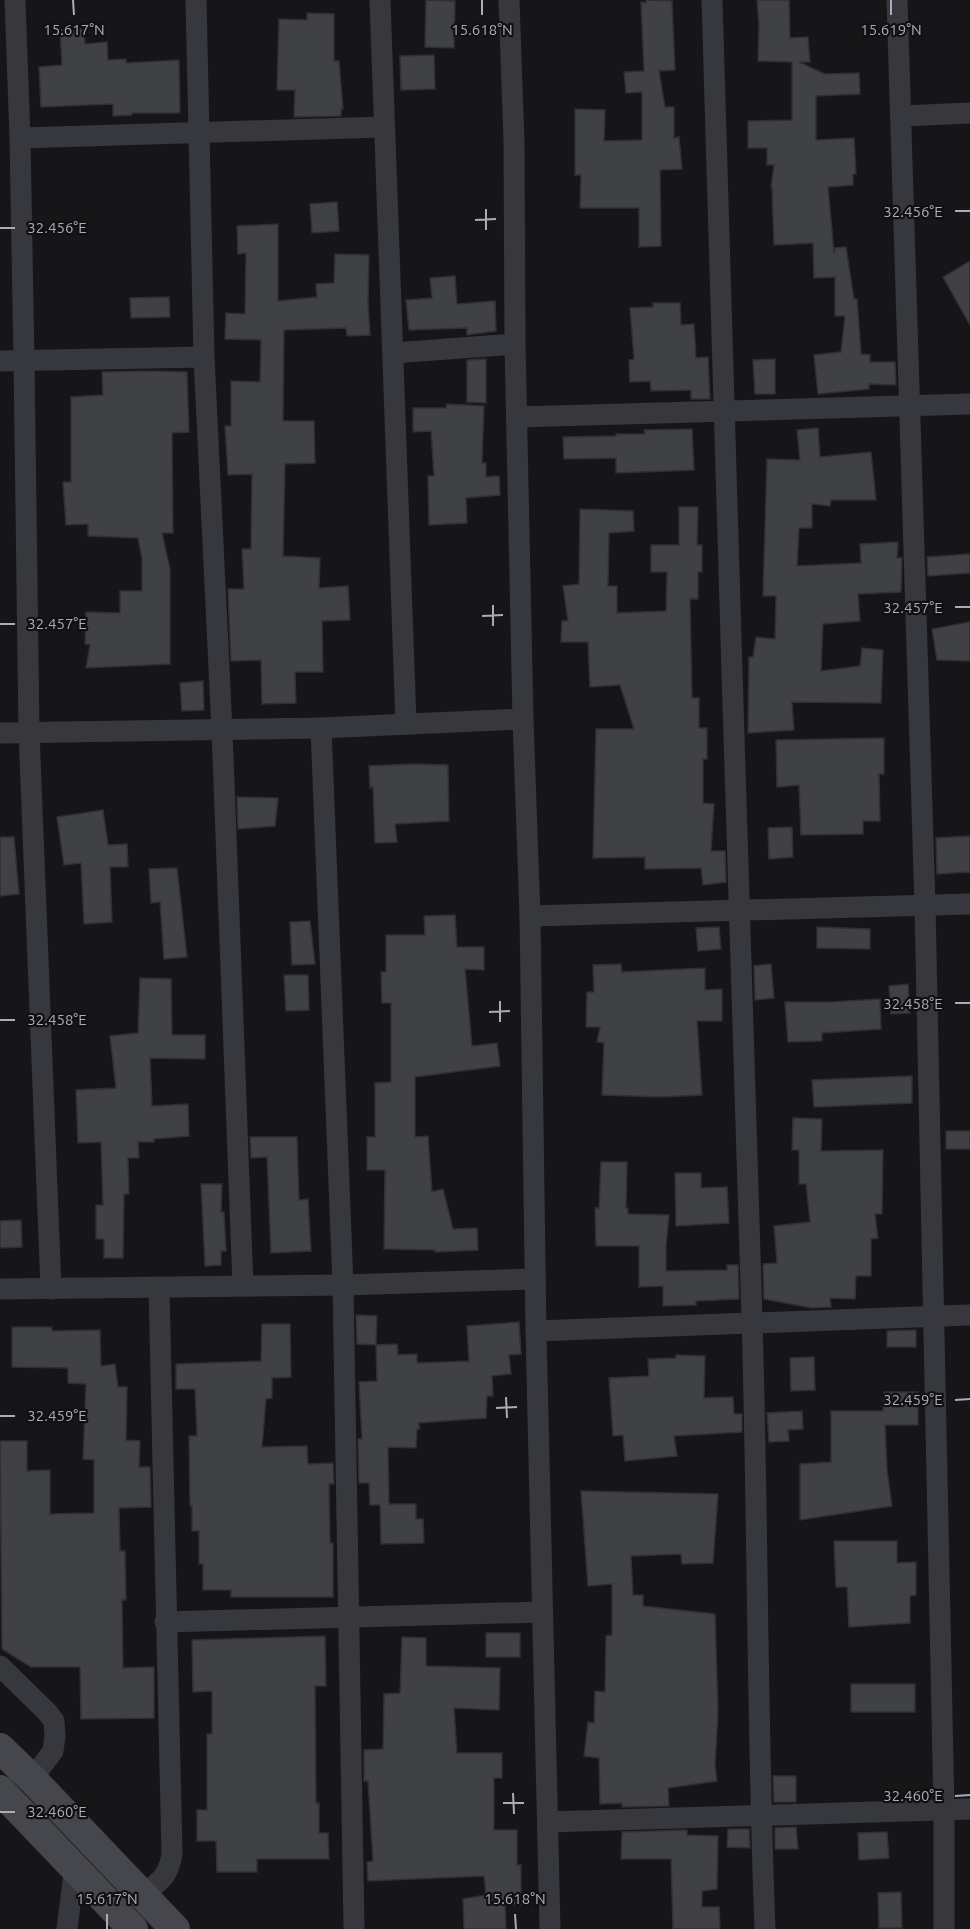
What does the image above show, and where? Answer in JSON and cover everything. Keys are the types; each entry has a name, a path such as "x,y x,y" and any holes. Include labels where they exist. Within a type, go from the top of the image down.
{"main road":[{"path":"0,1748 33,1779 175,1929"},
{"path":"0,1790 133,1929"}],"street":[{"path":"15,0 24,361 28,732 51,1288"},
{"path":"196,0 204,357 222,729 243,1286"},
{"path":"380,0 406,723"},
{"path":"509,0 514,142 515,344 523,719 530,916 536,1331 550,1929"},
{"path":"712,0 752,1323 760,1815 765,1929"},
{"path":"897,0 925,905 944,1810 944,1929"},
{"path":"900,116 970,113"},
{"path":"20,138 383,128"},
{"path":"393,353 515,344"},
{"path":"0,361 204,357"},
{"path":"518,417 970,404"},
{"path":"0,733 321,728 523,719"},
{"path":"321,728 343,1285 354,1929"},
{"path":"530,916 970,904"},
{"path":"0,1289 343,1285 535,1279"},
{"path":"144,1894 161,1880 170,1868 172,1854 159,1288"},
{"path":"536,1331 970,1315"},
{"path":"165,1622 542,1612"},
{"path":"0,1666 54,1721 56,1736 53,1751 33,1779"},
{"path":"548,1822 970,1809"},
{"path":"68,1929 75,1866"}],"building":[{"path":"426,0 455,1 454,48 425,47"},
{"path":"646,0 672,1 675,70 659,71 665,107 674,107 674,138 679,137 682,169 660,170 661,246 639,247 639,208 580,208 581,175 575,175 575,109 605,110 604,141 642,140 642,92 626,93 624,72 644,71 641,2 646,3"},
{"path":"757,0 789,0 790,38 808,37 810,62 799,62 825,74 859,73 860,94 816,96 816,140 854,138 856,174 853,174 853,185 828,187 834,253 835,248 846,247 854,299 857,299 861,354 870,355 870,362 895,362 896,385 869,384 869,389 818,394 814,355 841,352 845,316 835,316 835,277 814,278 813,243 774,245 771,187 774,165 767,165 767,148 748,148 748,121 792,120 792,62 758,61"},
{"path":"307,13 334,14 334,61 339,61 343,109 341,109 341,116 294,117 295,90 277,90 279,19 307,20"},
{"path":"84,29 85,44 107,42 108,60 126,59 126,63 179,60 180,113 132,113 132,115 113,116 113,104 41,107 39,67 62,65 60,30"},
{"path":"434,55 435,89 401,90 400,56"},
{"path":"337,202 339,231 312,233 310,204"},
{"path":"278,224 278,301 317,297 316,284 334,283 335,254 369,255 370,335 347,336 346,328 284,330 283,421 314,421 315,463 285,464 283,556 320,558 319,588 348,586 350,620 322,621 323,672 295,672 296,703 262,704 261,660 231,661 228,589 244,589 242,549 251,549 252,474 228,475 225,426 231,426 231,381 260,382 261,340 225,339 226,313 245,314 246,253 238,254 237,226"},
{"path":"970,261 970,325 943,277"},
{"path":"455,276 457,304 495,301 496,331 467,335 467,328 409,330 406,300 432,298 430,278"},
{"path":"169,297 170,317 131,318 130,298"},
{"path":"653,303 680,303 681,325 694,324 696,358 708,357 710,399 691,399 691,390 651,391 650,381 630,382 629,360 634,359 630,308 653,307"},
{"path":"486,359 486,403 467,402 467,360"},
{"path":"775,359 775,394 755,394 753,360"},
{"path":"102,372 187,372 189,432 172,433 173,533 162,533 170,569 170,664 86,668 90,645 85,644 86,612 120,613 120,591 142,591 142,559 138,538 88,536 88,524 66,525 63,482 71,482 71,397 103,395"},
{"path":"447,404 484,406 482,463 486,463 486,477 499,476 500,495 466,498 467,523 429,525 428,476 434,476 431,431 413,432 413,408 446,408"},
{"path":"818,428 820,457 871,452 876,500 831,500 830,506 812,504 812,528 799,528 797,566 861,563 860,544 898,542 897,558 902,558 901,592 858,594 860,621 823,624 821,671 860,666 862,648 883,650 881,703 792,702 794,730 748,733 749,657 753,657 756,637 775,639 776,596 763,596 767,459 800,460 797,430"},
{"path":"692,429 694,470 616,473 616,458 564,459 563,437 616,436 616,434 645,434 644,430"},
{"path":"679,507 698,507 697,545 702,545 702,572 698,572 698,599 690,599 692,698 699,698 699,728 707,728 707,759 703,759 703,803 714,804 711,851 725,851 726,882 703,885 701,868 645,869 645,857 593,858 596,729 634,729 620,685 590,687 588,642 561,642 562,621 568,621 563,586 579,584 580,509 633,511 634,531 609,533 608,586 617,586 617,613 666,611 667,572 651,572 651,545 679,545"},
{"path":"970,554 970,573 928,576 927,557"},
{"path":"970,622 970,661 937,660 932,629"},
{"path":"203,681 204,710 182,711 180,683"},
{"path":"884,738 884,774 879,774 880,821 863,821 863,834 801,835 799,785 777,787 776,740"},
{"path":"448,765 449,821 395,824 397,842 375,843 373,787 370,788 369,766"},
{"path":"237,797 278,798 275,826 238,829"},
{"path":"103,810 108,845 127,844 128,867 110,867 112,922 84,924 81,863 64,865 57,817"},
{"path":"792,827 793,857 769,859 768,828"},
{"path":"970,836 970,872 937,874 936,838"},
{"path":"0,837 14,837 19,894 0,896"},
{"path":"177,868 187,957 164,959 160,902 151,903 149,869"},
{"path":"455,915 457,947 484,947 484,970 465,969 472,1046 497,1043 500,1066 415,1077 415,1137 428,1136 432,1192 443,1189 453,1229 477,1228 478,1250 435,1252 435,1250 384,1249 385,1170 367,1170 367,1137 375,1137 375,1083 391,1082 391,1003 382,1003 381,972 386,972 386,935 425,935 424,916"},
{"path":"310,921 315,964 292,965 290,922"},
{"path":"719,927 721,949 698,951 696,928"},
{"path":"817,927 870,929 870,949 817,948"},
{"path":"621,964 622,972 705,968 705,990 722,989 722,1021 697,1021 702,1095 660,1097 602,1095 604,1043 597,1042 600,1027 586,1027 587,992 594,992 593,965"},
{"path":"771,964 774,998 755,1000 754,966"},
{"path":"284,975 308,975 309,1010 286,1011"},
{"path":"140,978 171,979 172,1035 205,1035 205,1059 150,1058 152,1106 188,1104 189,1136 154,1139 154,1142 138,1142 139,1158 128,1158 129,1194 124,1194 123,1258 104,1258 104,1239 96,1239 96,1205 103,1205 101,1142 78,1143 76,1090 116,1088 110,1036 138,1033"},
{"path":"908,984 910,1013 891,1014 889,986"},
{"path":"880,999 881,1029 822,1033 822,1041 788,1042 785,1002"},
{"path":"912,1076 912,1103 814,1107 812,1080"},
{"path":"793,1118 822,1119 821,1151 883,1150 882,1214 875,1214 878,1238 871,1239 871,1276 856,1276 855,1299 830,1298 831,1307 812,1308 764,1299 763,1264 777,1263 774,1226 810,1222 806,1184 799,1184 799,1150 792,1150"},
{"path":"946,1131 970,1131 970,1149 946,1149"},
{"path":"250,1137 297,1137 299,1200 308,1199 311,1251 271,1253 267,1157 251,1158"},
{"path":"601,1162 627,1162 626,1208 628,1208 628,1214 669,1215 666,1271 727,1270 727,1265 738,1265 739,1299 696,1301 696,1305 663,1306 663,1286 639,1287 639,1246 596,1246 595,1208 599,1208"},
{"path":"675,1173 701,1173 701,1188 727,1187 729,1223 676,1226"},
{"path":"201,1184 222,1184 221,1212 224,1212 226,1251 221,1251 221,1265 205,1266"},
{"path":"21,1220 22,1247 0,1248 0,1221"},
{"path":"356,1315 377,1316 376,1345 357,1344"},
{"path":"519,1322 521,1354 509,1355 511,1374 492,1376 493,1396 487,1396 486,1418 418,1423 420,1429 417,1429 416,1448 388,1447 389,1504 416,1504 416,1519 423,1519 424,1543 381,1544 380,1505 370,1505 369,1483 359,1483 358,1439 362,1439 359,1382 377,1381 376,1345 397,1344 398,1355 417,1354 417,1363 469,1361 467,1326"},
{"path":"262,1324 290,1324 291,1377 272,1378 272,1398 266,1399 262,1447 307,1446 308,1464 333,1463 334,1484 329,1484 330,1543 333,1543 333,1597 231,1597 231,1590 203,1590 203,1564 199,1564 199,1531 192,1531 192,1506 190,1506 189,1436 197,1436 195,1389 176,1389 176,1364 261,1361"},
{"path":"12,1327 52,1327 52,1331 100,1330 101,1366 115,1364 118,1387 127,1387 126,1440 140,1441 139,1467 150,1467 151,1507 119,1508 120,1551 125,1551 126,1600 122,1600 123,1668 154,1667 154,1718 81,1719 80,1667 31,1667 2,1649 0,1441 27,1441 27,1471 50,1470 50,1514 94,1513 94,1460 83,1459 86,1384 68,1383 68,1368 12,1367"},
{"path":"916,1330 916,1347 887,1347 887,1331"},
{"path":"676,1355 705,1356 704,1398 733,1397 734,1414 742,1414 742,1432 674,1436 677,1456 625,1461 623,1435 613,1436 609,1378 649,1376 648,1359 676,1358"},
{"path":"814,1357 815,1390 791,1391 790,1358"},
{"path":"884,1392 918,1392 918,1425 885,1425 887,1470 892,1506 800,1520 800,1464 831,1462 831,1411 883,1411"},
{"path":"802,1411 803,1429 788,1430 789,1441 769,1442 767,1413"},
{"path":"581,1491 718,1494 713,1563 682,1564 681,1554 631,1556 633,1595 643,1595 643,1606 715,1614 718,1713 715,1765 717,1781 668,1788 669,1806 622,1807 622,1803 600,1804 599,1758 584,1756 588,1722 594,1723 595,1691 605,1692 606,1636 612,1635 612,1584 588,1586"},
{"path":"834,1541 897,1541 897,1563 916,1562 916,1595 910,1596 910,1623 849,1627 847,1587 836,1587"},
{"path":"486,1633 520,1633 520,1657 486,1657"},
{"path":"325,1636 326,1686 315,1686 316,1803 319,1803 319,1833 328,1833 329,1859 257,1859 257,1872 217,1872 216,1841 197,1841 197,1810 207,1810 207,1734 212,1734 212,1691 193,1692 192,1640"},
{"path":"402,1637 426,1638 426,1666 500,1668 499,1710 454,1708 457,1753 502,1753 502,1778 494,1778 494,1830 517,1830 517,1865 521,1865 521,1905 505,1904 506,1929 464,1929 463,1899 486,1895 484,1876 368,1881 367,1862 373,1861 368,1781 364,1781 364,1750 383,1749 384,1694 400,1693"},
{"path":"851,1684 915,1684 915,1712 851,1712"},
{"path":"773,1776 796,1776 796,1802 774,1802"},
{"path":"796,1827 798,1849 775,1849 775,1828"},
{"path":"728,1829 749,1829 750,1848 727,1847"},
{"path":"687,1830 687,1835 718,1836 717,1889 702,1891 702,1907 719,1907 720,1929 673,1929 671,1859 621,1859 622,1832"},
{"path":"887,1832 889,1858 859,1860 858,1833"},
{"path":"901,1892 902,1928 879,1928 878,1893"}]}
